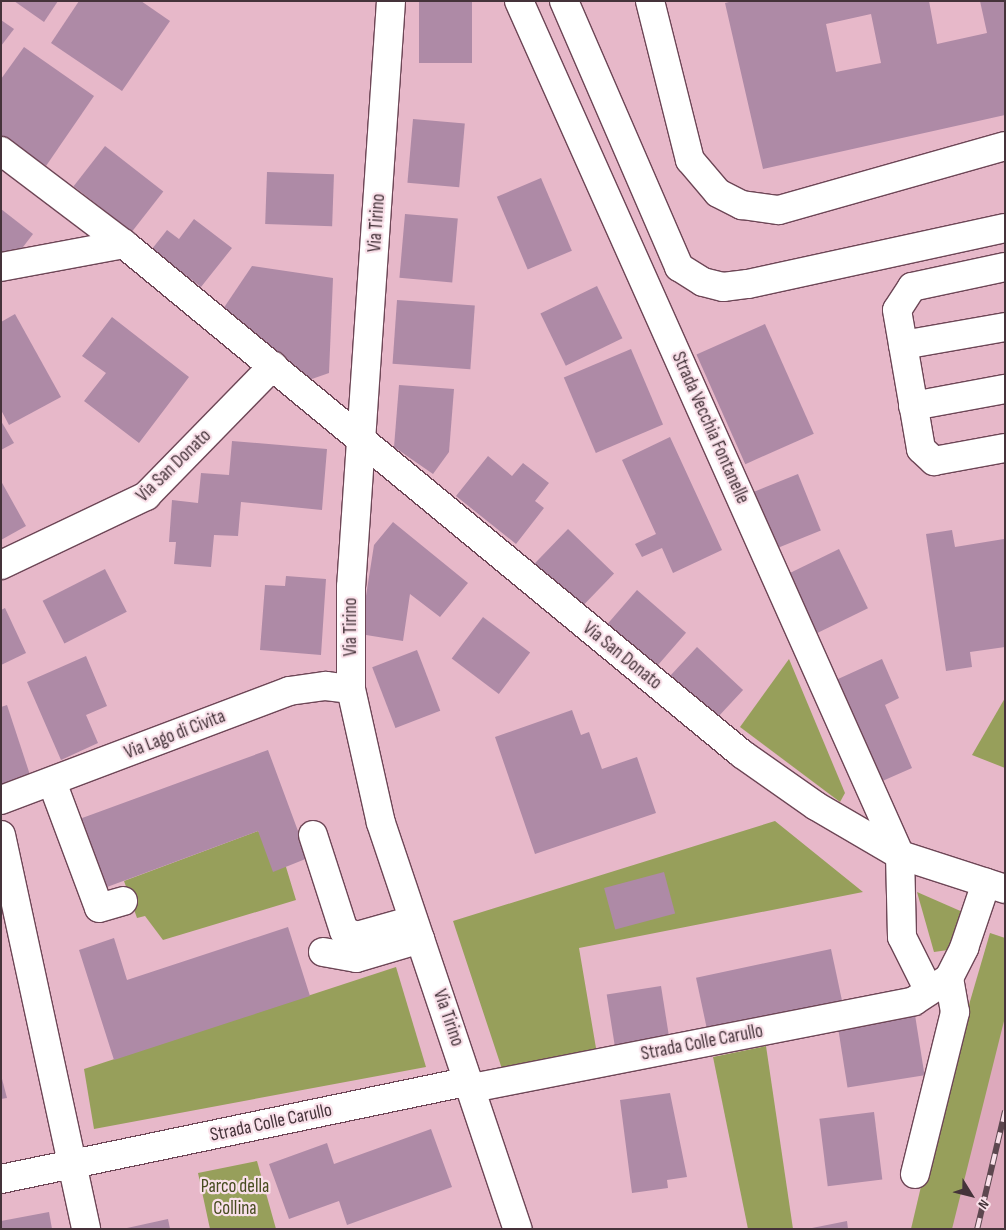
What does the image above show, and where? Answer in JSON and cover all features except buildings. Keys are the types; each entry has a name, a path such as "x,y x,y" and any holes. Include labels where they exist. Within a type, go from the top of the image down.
{"street":[{"name":"Via Tirino","path":"391,1 364,444 351,587 351,689 381,823 471,1084 518,1229"},
{"name":"Strada Vecchia Fontanelle","path":"519,1 900,855"},
{"path":"650,1 690,160 718,193 742,205 779,210 1005,146"},
{"path":"572,3 679,267 703,282 723,287 748,284 1005,228"},
{"name":"Via San Donato","path":"1,151 124,244 742,754 816,806 900,855 995,886"},
{"path":"1,267 124,244"},
{"path":"1005,267 912,287 897,310 921,449 934,461 1005,448"},
{"path":"903,345 1005,326"},
{"name":"Via San Donato","path":"1,565 146,496 273,366"},
{"path":"914,406 1005,389"},
{"name":"Via Lago di Civita","path":"1,800 289,691 326,686 351,689"},
{"path":"52,782 99,908 122,901"},
{"path":"1,835 86,1229"},
{"path":"313,835 344,931 357,936 417,929"},
{"path":"900,855 902,937 939,984 955,1012 915,1174"},
{"path":"939,984 964,948 995,886"},
{"path":"323,952 356,958 417,929"},
{"name":"Strada Colle Carullo","path":"1,1179 471,1084 914,1002 939,984"}],"shaded area":[{"path":"990,933 1005,938 1005,1229 911,1229"}],"green space":[{"path":"789,659 845,793 840,802 740,727"},
{"path":"1005,698 1005,768 972,755"},
{"path":"775,821 863,892 579,948 597,1054 503,1072 453,921"},
{"path":"258,831 286,867 296,900 163,940 145,916 137,918 124,881"},
{"path":"917,892 965,913 957,943 948,950 934,952"},
{"path":"990,933 1005,938 1005,1017 952,1229 911,1229 942,1097"},
{"path":"396,967 426,1067 94,1129 84,1069"},
{"path":"766,1046 793,1229 748,1229 713,1057"},
{"name":"Parco della Collina","path":"257,1161 276,1229 210,1229 198,1173"}],"railway":[{"path":"977,1229 1005,1111"}]}
